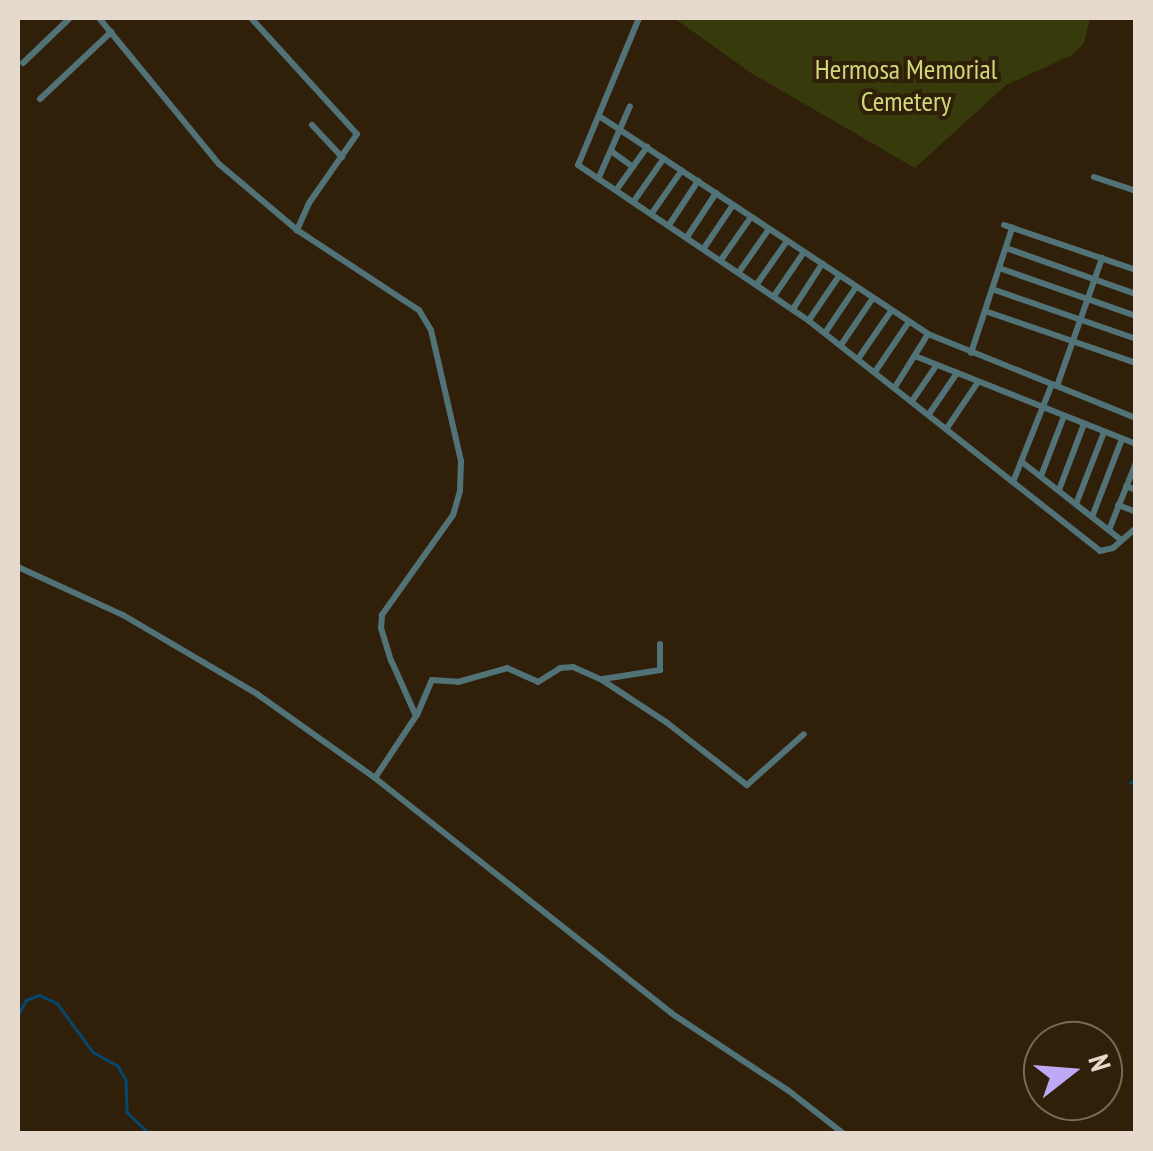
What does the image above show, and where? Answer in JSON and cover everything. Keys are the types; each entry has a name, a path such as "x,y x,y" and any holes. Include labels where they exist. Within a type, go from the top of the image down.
{"street":[{"path":"23,63 70,18"},
{"path":"99,18 219,164 297,230 419,310 432,330 461,462 460,491 453,516 382,615 381,628 416,716"},
{"path":"252,18 357,134 309,203 297,230"},
{"path":"639,18 578,165 842,345 1100,551 1136,528"},
{"path":"40,99 111,32"},
{"path":"600,177 630,106"},
{"path":"599,116 908,323 972,353 1136,418"},
{"path":"312,125 342,157"},
{"path":"617,189 647,147"},
{"path":"611,150 633,167"},
{"path":"634,201 664,158"},
{"path":"652,213 682,170"},
{"path":"1094,176 1136,191"},
{"path":"669,224 698,181"},
{"path":"687,236 716,193"},
{"path":"704,248 733,206"},
{"path":"721,260 750,217"},
{"path":"972,353 1006,248 1008,226 1136,270"},
{"path":"740,272 769,229"},
{"path":"757,284 786,241"},
{"path":"1006,248 1136,294"},
{"path":"774,296 804,252"},
{"path":"1013,482 1073,341 1102,258"},
{"path":"792,309 822,264"},
{"path":"998,268 1136,316"},
{"path":"809,321 839,276"},
{"path":"825,333 856,286"},
{"path":"992,289 1136,339"},
{"path":"842,345 873,298"},
{"path":"858,359 891,311"},
{"path":"985,311 1136,363"},
{"path":"875,372 908,323"},
{"path":"895,387 928,334"},
{"path":"916,356 1136,444"},
{"path":"912,401 936,366"},
{"path":"929,414 957,373"},
{"path":"947,428 978,382"},
{"path":"1041,476 1064,416"},
{"path":"1059,490 1084,424"},
{"path":"1076,504 1104,432"},
{"path":"1092,517 1122,439"},
{"path":"1022,462 1121,540"},
{"path":"1108,530 1135,466"},
{"path":"1126,486 1136,490"},
{"path":"1118,505 1136,512"},
{"path":"18,567 122,615 256,694 375,778 671,1013 789,1091 844,1134"},
{"path":"602,680 660,670 660,644"},
{"path":"375,778 416,716 432,680 458,682 506,668 538,682 560,668 573,667 602,680 666,722 747,785 804,734"}],"green space":[{"name":"Hermosa Memorial Cemetery","path":"674,18 1090,18 1084,43 1072,55 1006,85 915,168 751,73"}],"waterway":[{"path":"1130,783 1136,778"},
{"path":"18,1015 26,1000 39,995 57,1003 93,1052 118,1066 126,1080 127,1112 150,1134"}]}
